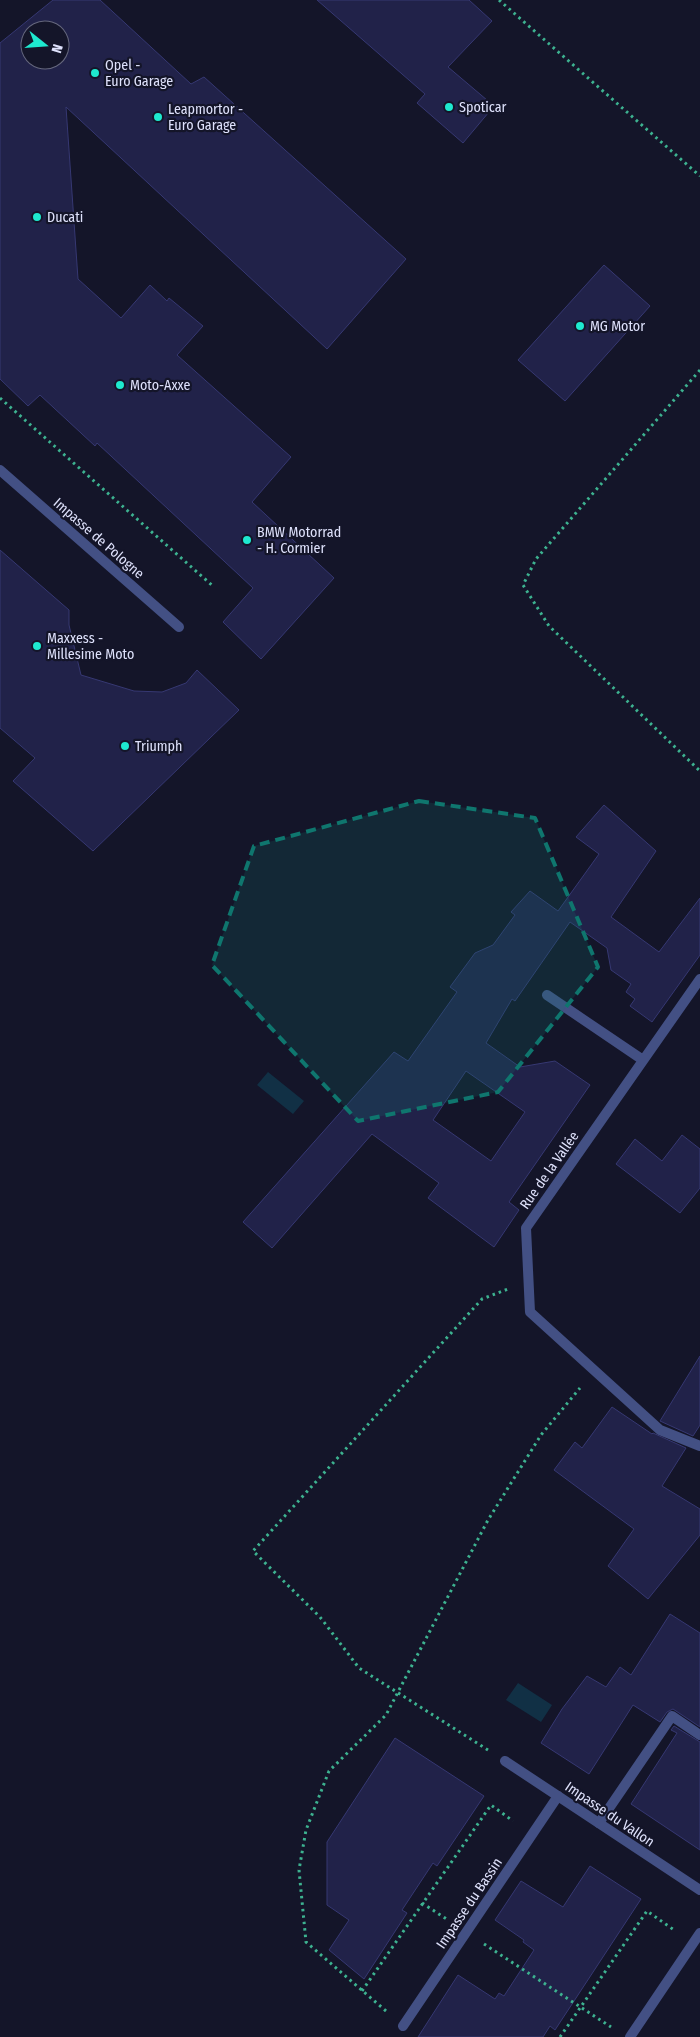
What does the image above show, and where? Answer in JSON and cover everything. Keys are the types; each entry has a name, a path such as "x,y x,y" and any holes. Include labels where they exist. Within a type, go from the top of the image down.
{"street":[{"name":"Impasse de Pologne","path":"0,470 179,627"},
{"name":"Rue de la Vallée","path":"700,980 526,1228 530,1312 660,1430 700,1446"},
{"path":"547,995 643,1060"},
{"path":"599,1823 672,1716 700,1735"},
{"name":"Impasse du Vallon","path":"505,1761 700,1890"},
{"name":"Impasse du Bassin","path":"403,2026 558,1796"},
{"path":"630,2037 700,1933"}],"path":[{"path":"499,0 700,176"},
{"path":"700,370 536,559 523,585 549,626 700,771"},
{"path":"0,398 214,587"},
{"path":"505,1761 359,1668 320,1616 253,1552 482,1299 528,1281"},
{"path":"403,2026 306,1942 299,1870 306,1830 329,1771 386,1715 488,1520 540,1436 595,1370"},
{"path":"362,1991 491,1805 532,1834"},
{"path":"422,1904 618,2032"},
{"path":"560,2037 647,1911 693,1943"}],"highlighted area":[{"path":"419,801 535,818 598,967 498,1092 358,1121 212,965 254,846"}],"water":[{"path":"268,1072 304,1101 293,1114 257,1085"},
{"path":"518,1683 552,1705 541,1722 506,1700"}],"building":[{"path":"53,0 100,0 191,84 204,77 406,259 327,349 66,107 78,279 121,318 150,285 167,301 169,298 203,326 177,355 291,457 252,502 334,578 261,659 223,622 253,588 97,443 95,446 40,395 28,406 0,379 0,43 20,27 20,70 70,70 70,20 28,20"},
{"path":"317,0 469,0 492,21 448,67 494,106 463,143 417,103 425,94"},
{"path":"604,265 650,306 565,401 518,360"},
{"name":"Triumph","path":"0,550 69,610 69,625 81,675 134,691 162,692 186,683 197,670 239,710 93,851 13,781 35,758 0,728"},
{"path":"604,805 656,851 611,917 659,952 700,898 700,955 652,1022 630,1006 635,999 626,992 631,984 611,970 607,948 570,922 515,1001 512,999 486,1043 520,1067 555,1061 590,1085 509,1202 519,1210 494,1247 428,1198 439,1183 372,1134 272,1248 243,1222 394,1052 408,1061 457,992 450,987 475,953 493,945 515,915 511,912 530,891 558,911 599,854 576,837","holes":["466,1071 525,1112 491,1161 433,1120"]},
{"path":"682,1135 700,1149 700,1188 680,1213 616,1164 635,1139 662,1161"},
{"path":"700,1356 700,1425 693,1436 660,1421"},
{"path":"612,1407 652,1434 686,1448 662,1486 700,1509 700,1535 648,1599 608,1566 634,1529 554,1470 575,1442 582,1448"},
{"path":"670,1614 700,1633 700,1727 673,1709 667,1712 660,1722 633,1705 589,1774 541,1743 562,1709 587,1676 606,1687 620,1667 631,1675"},
{"path":"674,1726 700,1742 700,1850 631,1804 677,1733 671,1730"},
{"path":"395,1738 484,1796 437,1866 433,1863 402,1910 407,1913 364,1979 329,1950 349,1920 327,1905 327,1842"},
{"path":"590,1866 641,1899 555,2030 550,2026 543,2037 418,2037 458,1975 495,1999 499,1993 504,1996 534,1950 523,1942 524,1940 495,1920 521,1881 563,1907"}],"place":[{"name":"Opel - Euro Garage","path":"95,73"},
{"name":"Spoticar","path":"449,107"},
{"name":"Leapmortor - Euro Garage","path":"158,117"},
{"name":"Ducati","path":"37,217"},
{"name":"MG Motor","path":"580,326"},
{"name":"Moto-Axxe","path":"120,385"},
{"name":"BMW Motorrad - H. Cormier","path":"247,540"},
{"name":"Maxxess - Millesime Moto","path":"37,646"},
{"name":"Triumph","path":"125,746"}]}
